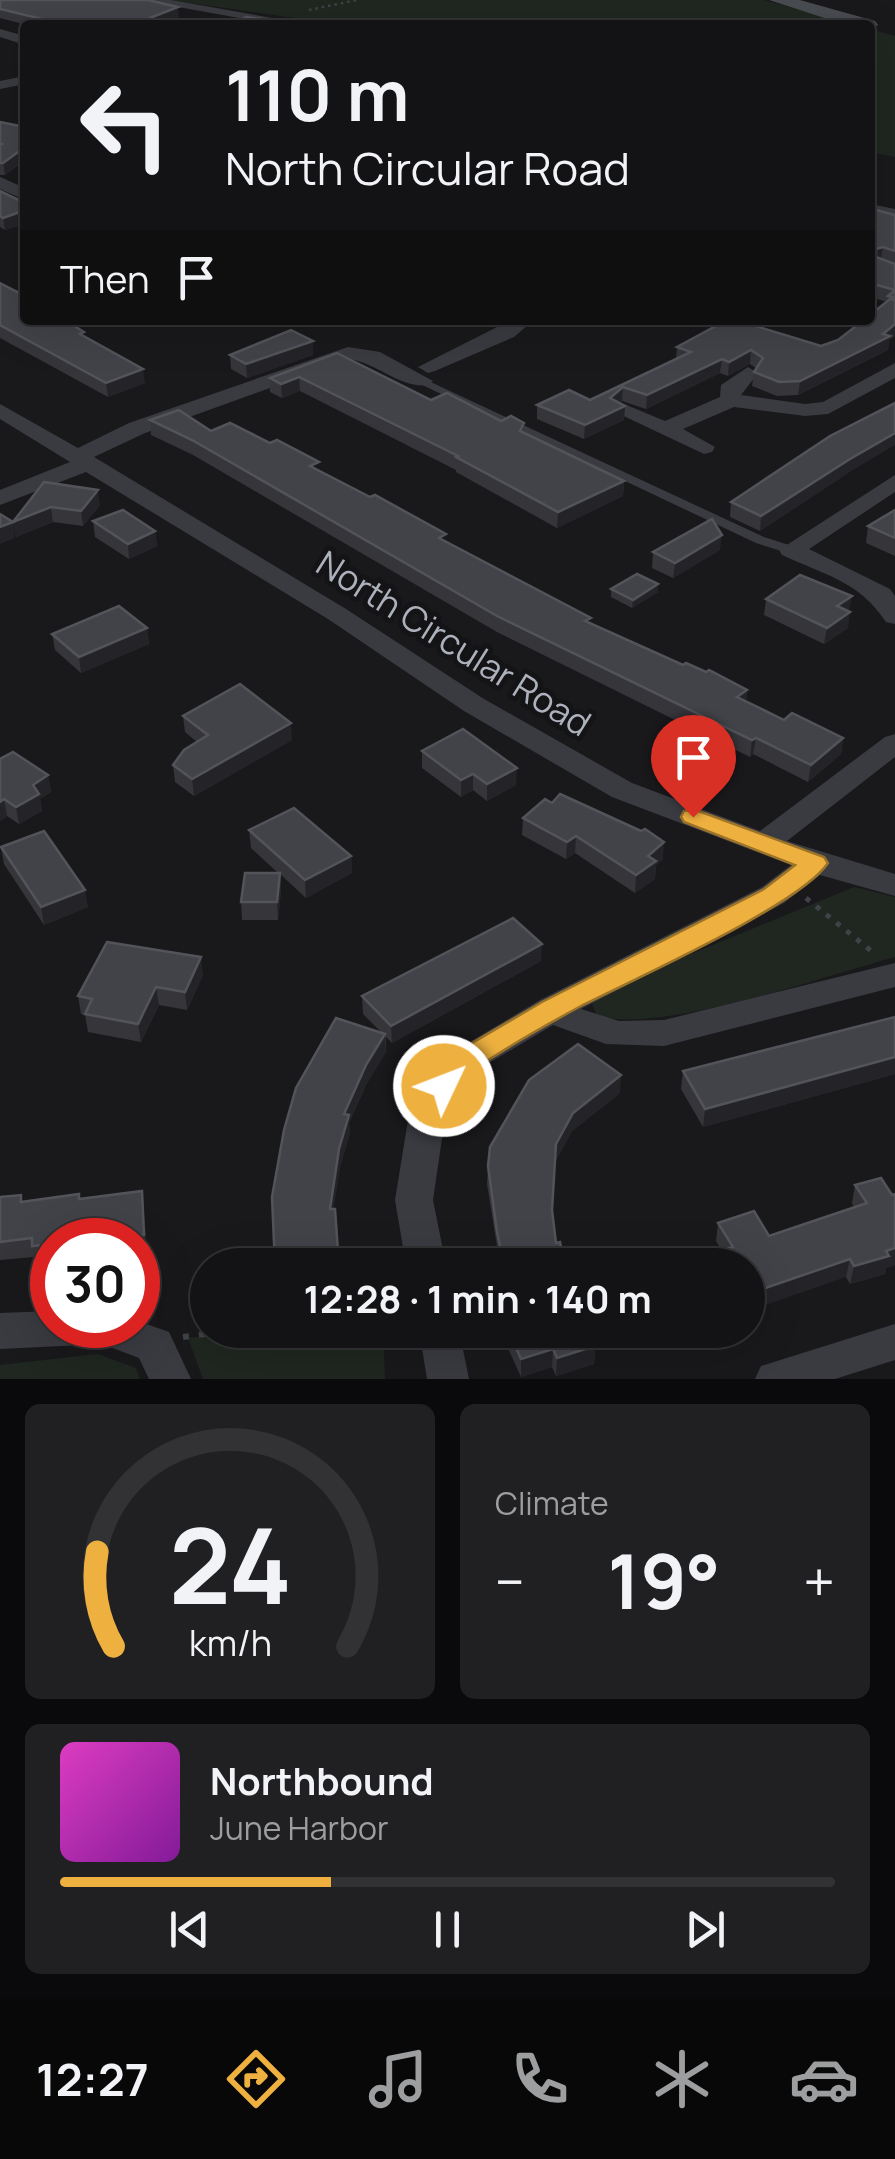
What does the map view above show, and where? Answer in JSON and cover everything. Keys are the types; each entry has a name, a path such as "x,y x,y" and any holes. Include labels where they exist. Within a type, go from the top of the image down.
{"main road":[{"path":"779,0 852,20"}],"street":[{"path":"146,0 268,20"},
{"path":"216,20 231,15"},
{"path":"0,498 83,460 137,428 348,353 373,356 425,374 517,325"},
{"path":"665,429 731,400 805,410 828,408 895,369"},
{"path":"731,400 730,390 748,373"},
{"name":"North Circular Road","path":"0,410 337,614 474,705 622,790 815,863 895,885"},
{"path":"624,410 704,447"},
{"path":"792,550 895,482"},
{"path":"792,550 868,585 881,594 895,616"},
{"path":"764,844 895,743"},
{"path":"423,1248 414,1200 428,1108 460,1064 552,1009 773,895 815,863"},
{"path":"552,1009 584,1026 628,1038 664,1033 887,966"},
{"path":"0,1331 30,1330"},
{"path":"776,1379 895,1342"},
{"path":"155,1348 170,1379"},
{"path":"442,1348 448,1379"}],"lane":[{"path":"425,374 743,532 792,550"}],"path":[{"path":"788,883 887,966"},
{"path":"160,1340 190,1336"}],"shaded area":[{"path":"169,0 764,0 836,20 309,20"},
{"path":"875,30 895,36 895,157 875,153"},
{"path":"854,887 895,897 895,957 701,1010 660,1017 597,1016 591,1001 608,988"},
{"path":"192,1348 384,1348 385,1379 203,1379"},
{"path":"98,1354 136,1368 140,1379 0,1379 0,1365"}],"building":[{"path":"0,0 148,0 178,7 145,20 46,20 0,9"},
{"path":"0,122 20,126 20,151 3,163"},
{"path":"0,191 20,201 20,212 0,216"},
{"path":"875,210 895,215 895,251 876,249 876,257 895,264 895,290 875,284"},
{"path":"0,283 20,293 20,325 73,325 84,332 80,334 143,369 106,383 0,325"},
{"path":"890,299 895,300 895,324 883,334 890,336 800,381 779,382 754,372 763,358 751,350 729,362 722,359 647,395 623,387 610,398 625,406 585,425 537,405 569,390 590,400 691,352 677,347 718,325 752,325 821,346 838,340 858,325 875,325 875,311"},
{"path":"291,330 313,341 246,364 230,355"},
{"path":"337,353 431,400 447,393 501,421 511,416 524,423 520,431 624,481 558,512 458,456 299,377 281,384 270,378"},
{"path":"895,403 895,433 761,516 731,502 830,436"},
{"path":"179,410 211,431 230,423 270,443 277,440 319,462 310,466 370,497 375,495 446,534 439,538 591,618 585,621 683,665 709,670 747,690 737,697 784,720 792,713 843,738 811,765 497,616 192,440 150,420"},
{"path":"44,482 98,490 81,511 51,507 13,522"},
{"path":"123,510 155,531 128,544 93,521"},
{"path":"895,510 895,538 868,526"},
{"path":"0,514 13,522 0,527"},
{"path":"712,519 722,535 675,563 653,552"},
{"path":"637,574 658,584 633,600 611,589"},
{"path":"800,575 852,596 837,606 850,612 827,628 766,599"},
{"path":"119,606 147,628 79,657 52,634"},
{"path":"240,684 291,723 192,779 173,765 184,750 208,735 183,716"},
{"path":"463,729 517,768 487,784 473,774 461,780 422,751"},
{"path":"13,752 48,775 33,785 39,794 16,807 4,799 0,802 0,759"},
{"path":"560,794 641,831 645,829 664,842 648,856 656,861 636,875 576,836 567,842 523,818 545,799 552,803"},
{"path":"294,808 351,856 305,880 249,830"},
{"path":"44,831 85,890 41,907 1,847"},
{"path":"245,873 280,873 277,902 241,902"},
{"path":"513,918 542,944 391,1026 362,996"},
{"path":"107,942 201,957 185,992 156,987 138,1024 85,1014 92,999 78,996"},
{"path":"895,1017 895,1057 705,1109 683,1071"},
{"path":"336,1018 385,1034 344,1114 349,1115 339,1149 330,1209 335,1209 338,1248 274,1248 272,1197 296,1088"},
{"path":"578,1044 621,1075 573,1113 556,1144 552,1210 556,1243 560,1242 561,1248 500,1248 497,1232 488,1166 490,1147 529,1080"},
{"path":"881,1178 895,1194 895,1248 886,1251 889,1256 854,1266 850,1259 765,1288 765,1248 730,1248 733,1247 718,1223 754,1211 769,1236 867,1203 855,1185"},
{"path":"142,1191 143,1218 30,1218 30,1238 0,1242 0,1197 21,1195 21,1202 79,1194 79,1199"},
{"path":"516,1348 589,1348 557,1358 553,1349 521,1359"}],"route":[{"path":"444,1086 460,1064 552,1009 773,895 815,863 693,817"}]}
